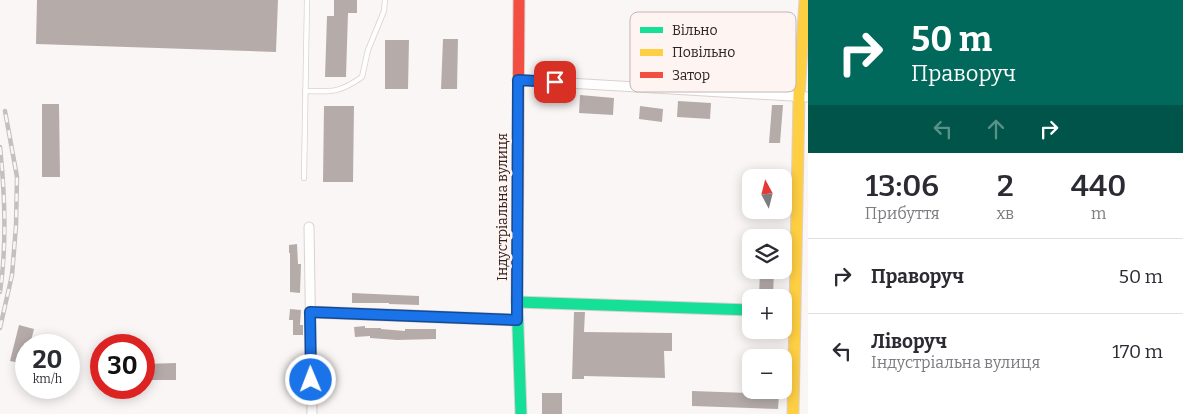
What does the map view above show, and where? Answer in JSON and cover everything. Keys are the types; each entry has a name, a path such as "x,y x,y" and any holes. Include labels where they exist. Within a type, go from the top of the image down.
{"street":[{"name":"Індустріальна вулиця","path":"519,0 517,320 521,414"},
{"path":"790,289 803,96 805,0"},
{"path":"518,80 630,86"},
{"path":"732,92 803,96"},
{"path":"310,227 312,414"},
{"path":"517,302 742,310"},
{"path":"310,312 517,320"},
{"path":"790,339 793,414"}],"lane":[{"path":"304,178 307,0"},
{"path":"304,91 333,92 347,88 362,76 368,50 384,11 385,0"}],"building":[{"path":"37,0 278,0 276,52 36,44"},
{"path":"334,0 357,0 357,13 348,13 346,77 325,77 327,16 334,16"},
{"path":"443,39 458,39 457,89 441,89"},
{"path":"385,40 409,40 408,89 385,89"},
{"path":"580,95 614,98 613,115 579,113"},
{"path":"678,101 711,103 710,119 677,117"},
{"path":"42,104 59,104 60,177 42,177"},
{"path":"772,105 783,105 780,143 769,143"},
{"path":"324,106 354,106 353,182 323,182"},
{"path":"640,106 663,109 662,122 639,119"},
{"path":"297,244 298,264 301,264 300,293 290,292 289,245"},
{"path":"760,279 774,279 773,289 759,289"},
{"path":"352,293 419,296 419,305 352,303"},
{"path":"290,309 301,310 300,325 303,325 303,335 293,335 293,320 289,320"},
{"path":"574,312 585,312 584,332 672,333 672,351 664,351 665,378 584,376 584,379 572,379"},
{"path":"19,325 34,329 33,334 17,334"},
{"path":"365,326 365,328 405,331 405,329 436,329 436,339 397,340 370,338 370,336 355,337 354,327"},
{"path":"15,341 15,362 10,361"},
{"path":"176,363 176,380 155,380 155,364"},
{"path":"692,391 742,393 742,399 779,399 778,409 692,406"},
{"path":"542,393 562,393 562,414 542,414"}],"railway":[{"path":"0,328 12,275 16,226 17,177 5,111"},
{"path":"0,147 4,219 4,256 0,292"}],"traffic: fast":[{"path":"517,299 521,414"},
{"path":"517,302 742,310"}],"traffic: slow":[{"path":"793,414 799,96 805,0"},
{"path":"310,312 517,320"}],"traffic: jam":[{"path":"517,299 519,0"}],"route":[{"path":"311,380 310,312 517,320 518,80 555,82"}]}
